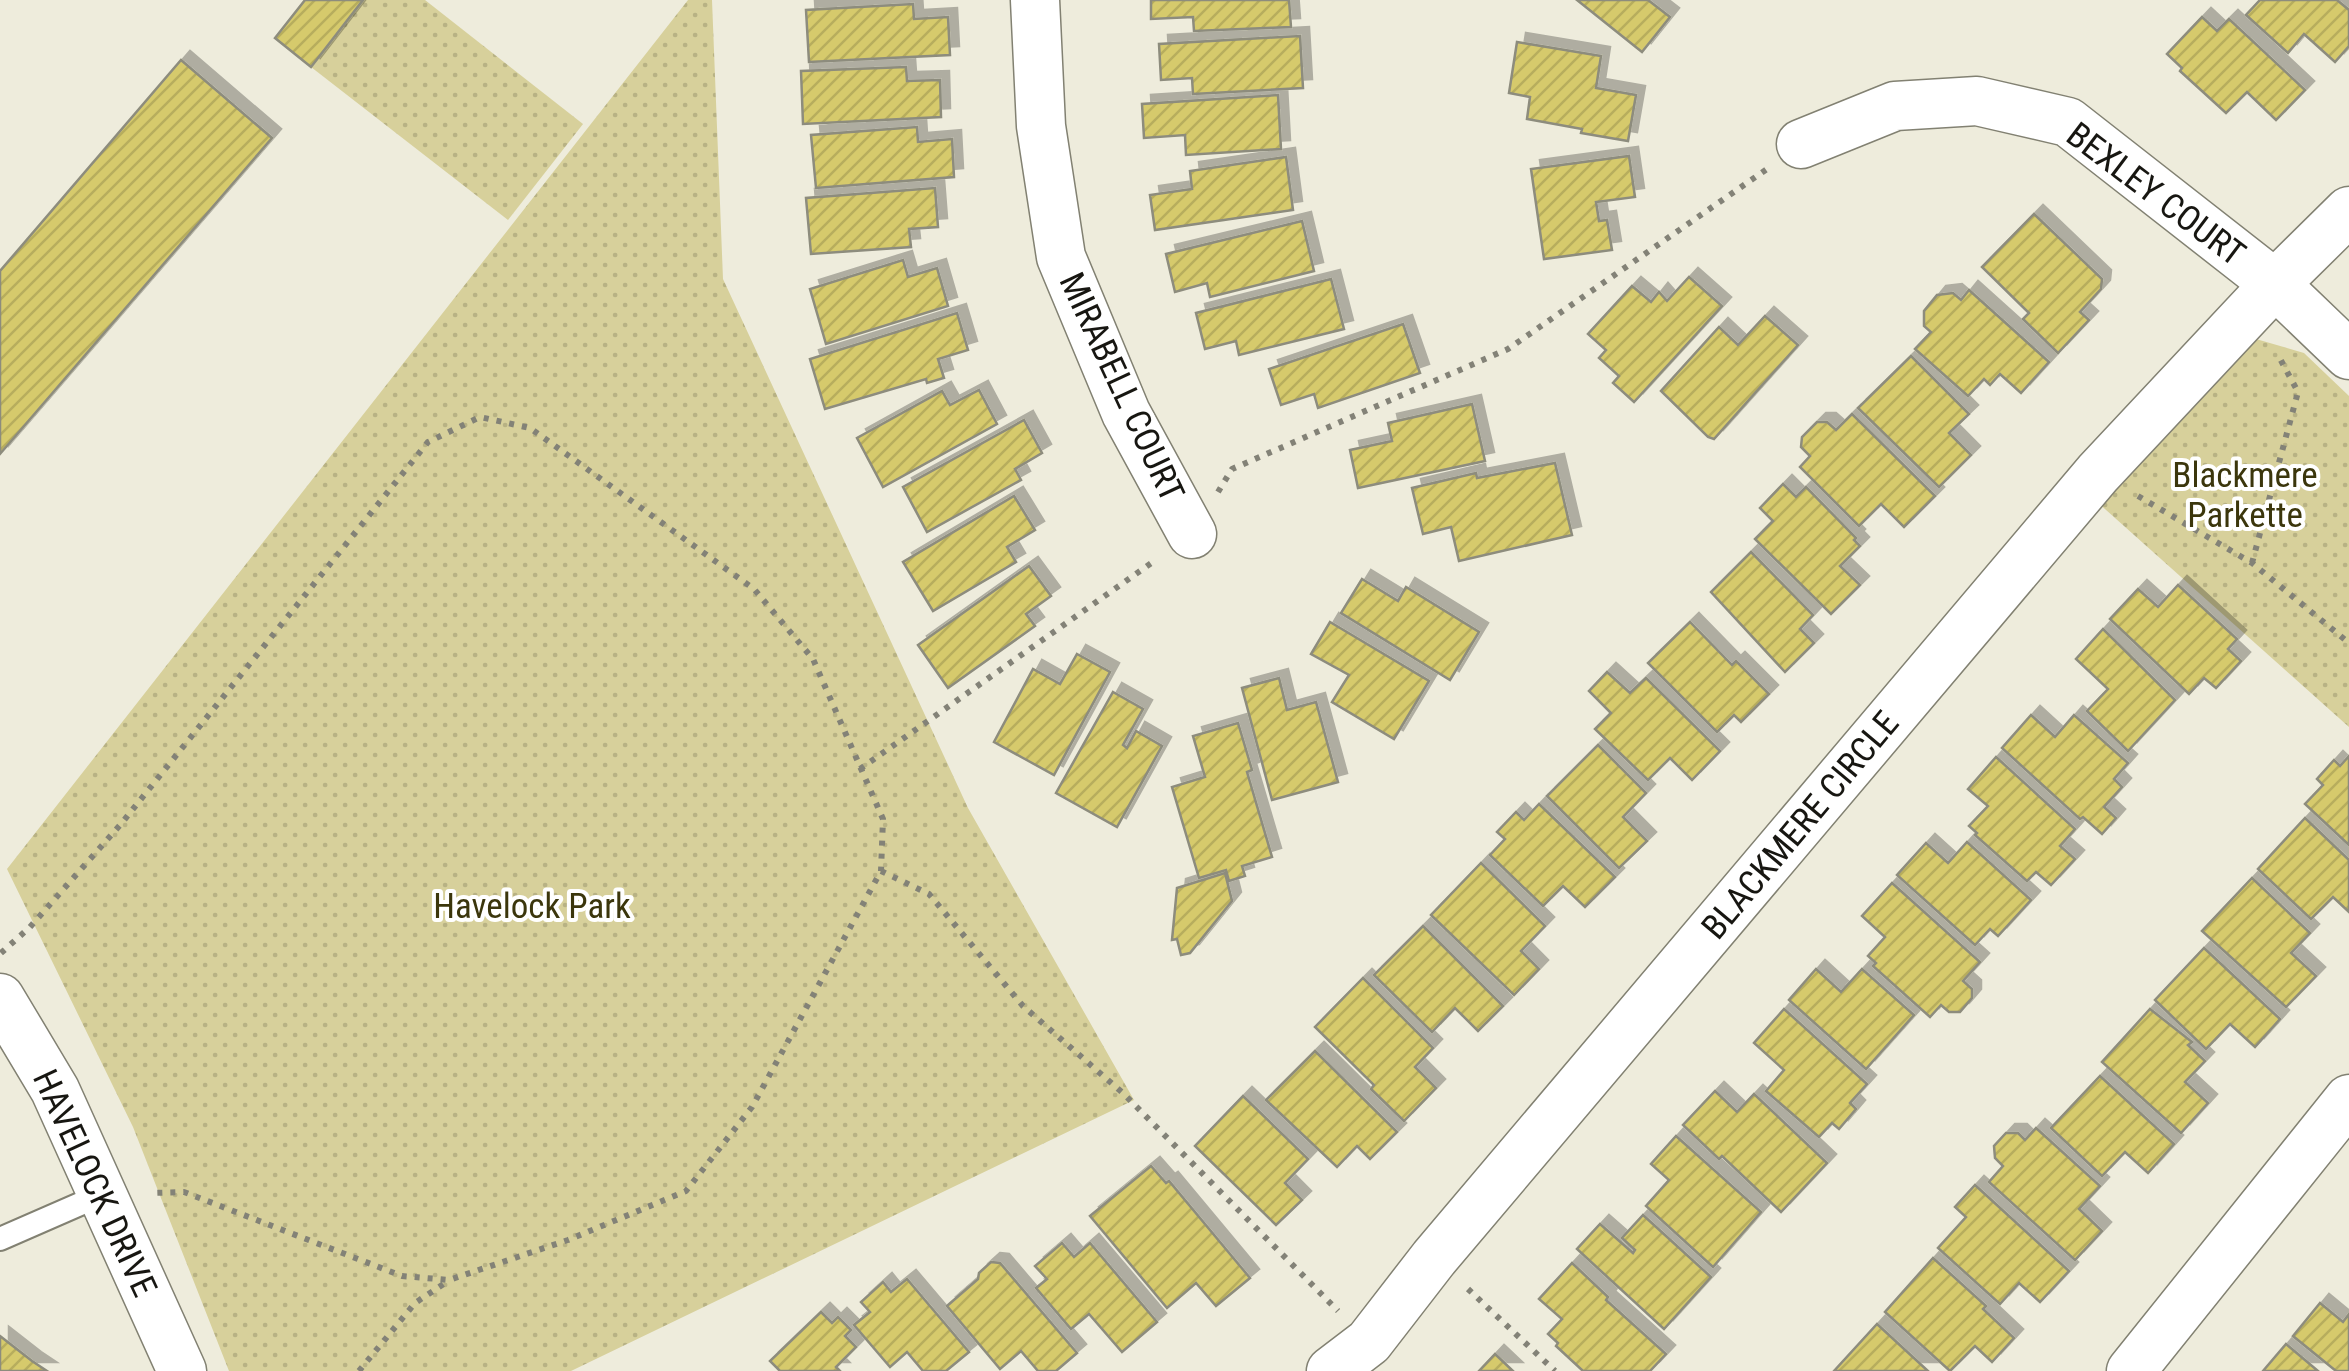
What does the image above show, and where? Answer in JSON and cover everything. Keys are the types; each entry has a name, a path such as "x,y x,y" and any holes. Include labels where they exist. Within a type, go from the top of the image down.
{"street":[{"name":"MIRABELL COURT","path":"1035,0 1040,126 1061,257 1126,413 1192,534"},
{"name":"BEXLEY COURT","path":"1801,144 1895,106 1977,102 2068,122 2275,284"},
{"name":"BLACKMERE CIRCLE","path":"1331,1371 1369,1342 1434,1258 2098,473 2275,284 2349,212"},
{"path":"2275,284 2349,355"},
{"name":"HAVELOCK DRIVE","path":"0,998 55,1090 182,1371"},
{"path":"2131,1371 2349,1100"}],"lane":[{"path":"0,1239 103,1194"}],"path":[{"path":"860,769 1192,534 1232,469 1508,349 1801,144"},
{"path":"2252,563 2298,392 2278,354 2275,284"},
{"path":"0,954 30,927 121,824 428,442 480,417 530,428 754,589 813,659 883,819 881,871 752,1107 686,1191 568,1240 449,1280 415,1304 358,1371"},
{"path":"2098,473 2252,563 2349,643"},
{"path":"881,871 929,894 1023,1006 1124,1094 1369,1342"},
{"path":"103,1194 184,1192 402,1276 449,1280"},
{"path":"1434,1258 1555,1371"}],"green space":[{"path":"363,0 425,0 583,124 508,220 311,67"},
{"name":"Havelock Park","path":"688,0 712,0 723,279 968,808 1134,1100 571,1371 229,1371 133,1127 7,869"},
{"name":"Blackmere Parkette","path":"2256,339 2304,353 2349,396 2349,727 2096,501"}],"building":[{"path":"305,0 363,0 311,67 275,38"},
{"path":"1151,0 1289,0 1291,27 1194,31 1193,17 1151,19"},
{"path":"1577,0 1648,0 1670,17 1642,52"},
{"path":"2260,0 2337,0 2349,10 2349,46 2335,62 2304,34 2288,53 2246,15"},
{"path":"913,4 914,19 948,17 950,55 809,62 806,10"},
{"path":"2202,17 2217,31 2229,19 2305,90 2276,120 2247,92 2226,113 2167,54"},
{"path":"1300,36 1303,88 1193,94 1192,78 1161,80 1159,44"},
{"path":"1517,42 1601,56 1596,88 1636,95 1628,141 1527,119 1530,97 1509,93"},
{"path":"181,60 272,138 0,454 0,271"},
{"path":"906,67 907,81 940,80 941,117 803,124 801,71"},
{"path":"1278,95 1281,149 1186,155 1185,135 1144,138 1142,104"},
{"path":"917,127 918,142 952,139 954,177 816,188 811,135"},
{"path":"1629,156 1635,197 1596,202 1599,221 1607,220 1612,250 1544,259 1531,169"},
{"path":"1286,157 1293,210 1155,230 1150,195 1192,189 1190,171"},
{"path":"935,188 938,227 909,229 911,247 811,254 806,198"},
{"path":"2034,214 2102,279 2101,289 2080,312 2089,320 2058,353 2023,319 2029,313 1982,267"},
{"path":"1302,221 1314,271 1210,297 1207,283 1175,292 1166,254"},
{"path":"903,260 908,277 937,268 948,306 826,344 810,289"},
{"path":"1689,277 1722,306 1634,402 1613,383 1619,376 1599,358 1606,350 1588,334 1632,286 1651,302 1659,292 1667,301"},
{"path":"1331,279 1344,329 1239,355 1236,341 1205,349 1196,313"},
{"path":"1969,290 2049,362 2021,393 2000,374 1990,385 1984,379 1968,396 1915,349 1931,332 1924,326 1924,311 1937,295 1953,293 1961,300"},
{"path":"957,313 968,350 938,359 944,378 927,383 926,379 825,409 810,359"},
{"path":"1765,316 1798,345 1714,439 1708,437 1661,391 1719,327 1738,345"},
{"path":"1403,324 1420,373 1318,408 1314,394 1281,405 1269,369"},
{"path":"1911,356 1969,414 1949,433 1971,455 1939,487 1858,408"},
{"path":"979,390 997,424 883,487 857,438 942,391 950,405"},
{"path":"1472,404 1485,461 1358,488 1350,450 1392,441 1388,423"},
{"path":"1852,414 1935,496 1904,527 1881,504 1859,526 1800,467 1810,456 1801,447 1802,437 1817,422 1827,422 1836,430"},
{"path":"1024,420 1042,453 1015,469 1021,480 927,532 903,487"},
{"path":"1555,463 1572,535 1459,561 1451,527 1423,534 1412,488 1476,473 1477,478"},
{"path":"1783,484 1796,497 1806,487 1860,546 1840,566 1860,585 1831,614 1755,539 1773,521 1760,508"},
{"path":"1014,496 1035,530 1007,547 1016,562 933,611 903,562"},
{"path":"1751,552 1813,615 1800,629 1814,643 1785,672 1711,592"},
{"path":"1029,566 1051,596 1026,614 1035,626 948,688 918,645"},
{"path":"1362,579 1398,601 1406,587 1479,632 1450,680 1341,613"},
{"path":"2178,585 2237,639 2228,649 2241,661 2216,688 2204,678 2189,694 2110,619 2138,589 2158,607"},
{"path":"1330,622 1429,681 1394,739 1332,702 1349,675 1311,654"},
{"path":"1690,622 1732,665 1736,661 1769,694 1741,722 1734,715 1717,732 1648,663"},
{"path":"2103,629 2175,700 2128,751 2087,711 2108,689 2076,659"},
{"path":"1077,654 1110,672 1054,775 994,742 1033,669 1060,684"},
{"path":"1607,672 1630,693 1646,678 1720,751 1692,780 1670,758 1648,780 1595,729 1611,713 1589,691"},
{"path":"1279,678 1287,710 1316,702 1338,782 1272,800 1242,688"},
{"path":"1113,692 1143,709 1123,745 1127,748 1136,731 1162,746 1117,827 1056,793"},
{"path":"2031,715 2055,737 2074,715 2128,763 2114,779 2122,787 2104,807 2116,818 2102,834 2002,748"},
{"path":"1238,723 1252,770 1247,772 1272,857 1242,866 1245,876 1229,881 1226,870 1199,878 1172,787 1205,777 1193,736"},
{"path":"1598,745 1646,793 1623,817 1647,841 1619,868 1547,796"},
{"path":"2349,756 2349,845 2305,804 2323,785 2317,779 2334,760 2340,766"},
{"path":"1996,757 2075,829 2060,846 2075,859 2051,885 2036,872 2027,881 1969,826 1988,806 1968,789"},
{"path":"1539,804 1615,877 1585,907 1563,886 1543,906 1490,855 1505,839 1497,832 1516,812 1524,820"},
{"path":"2305,818 2349,860 2349,912 2333,897 2311,919 2258,869"},
{"path":"1967,842 2031,900 1998,936 1990,929 1975,945 1897,875 1926,843 1948,863"},
{"path":"1481,863 1545,926 1521,951 1539,969 1514,995 1431,915"},
{"path":"1225,873 1232,901 1190,953 1181,955 1177,939 1172,940 1177,888"},
{"path":"2252,878 2310,933 2291,953 2316,976 2286,1007 2202,931"},
{"path":"1892,883 1980,962 1963,981 1972,989 1972,998 1960,1012 1949,1012 1941,1005 1930,1017 1873,966 1876,963 1868,956 1885,937 1862,916"},
{"path":"1423,926 1503,1006 1478,1031 1455,1008 1432,1032 1374,975"},
{"path":"2204,948 2280,1019 2255,1047 2230,1024 2206,1049 2155,1000"},
{"path":"1816,969 1841,992 1862,969 1914,1015 1866,1069 1789,1000"},
{"path":"1363,978 1433,1048 1415,1067 1436,1088 1404,1121 1315,1027"},
{"path":"1784,1009 1867,1084 1850,1103 1856,1109 1839,1129 1832,1123 1819,1137 1766,1091 1784,1070 1754,1043"},
{"path":"2150,1009 2192,1042 2188,1045 2205,1061 2185,1082 2208,1103 2181,1133 2102,1062"},
{"path":"1315,1051 1397,1132 1370,1159 1357,1146 1337,1167 1266,1100"},
{"path":"2100,1076 2174,1144 2148,1173 2125,1152 2102,1176 2051,1128"},
{"path":"1715,1091 1737,1112 1754,1094 1827,1163 1781,1212 1683,1125"},
{"path":"1243,1096 1308,1159 1285,1183 1302,1200 1276,1225 1195,1146"},
{"path":"2036,1128 2100,1186 2079,1209 2102,1231 2075,1260 1989,1182 2003,1166 1995,1158 1994,1146 2006,1133 2018,1133 2025,1140"},
{"path":"1676,1136 1761,1212 1713,1267 1646,1206 1669,1180 1651,1164"},
{"path":"1151,1166 1166,1183 1169,1181 1250,1278 1216,1306 1196,1283 1167,1308 1090,1216"},
{"path":"1975,1185 2069,1271 2040,1302 2019,1283 2000,1304 1938,1248 1966,1217 1955,1207"},
{"path":"1643,1215 1711,1277 1664,1329 1577,1249 1600,1224 1633,1253 1635,1250 1622,1238"},
{"path":"1062,1243 1074,1257 1090,1243 1157,1322 1122,1352 1089,1314 1071,1329 1036,1288 1047,1279 1035,1266"},
{"path":"1933,1258 1986,1306 1983,1309 2014,1338 1992,1362 1975,1346 1950,1371 1885,1312"},
{"path":"991,1262 1000,1263 1077,1353 1056,1371 1038,1371 1021,1351 1000,1369 947,1306"},
{"path":"1572,1263 1666,1354 1650,1371 1583,1371 1556,1346 1558,1343 1548,1334 1562,1319 1539,1299"},
{"path":"907,1279 969,1352 946,1371 923,1371 907,1352 890,1367 854,1325 870,1312 861,1302 883,1282 891,1292"},
{"path":"2320,1303 2343,1322 2349,1314 2349,1371 2336,1371 2293,1336"},
{"path":"821,1312 832,1323 838,1317 851,1330 845,1336 856,1347 836,1367 840,1371 780,1371 770,1361"},
{"path":"1877,1324 1928,1371 1834,1371"},
{"path":"0,1336 32,1361 47,1371 0,1371"},
{"path":"2286,1344 2318,1371 2263,1371"},
{"path":"1495,1354 1513,1371 1479,1371"}]}
